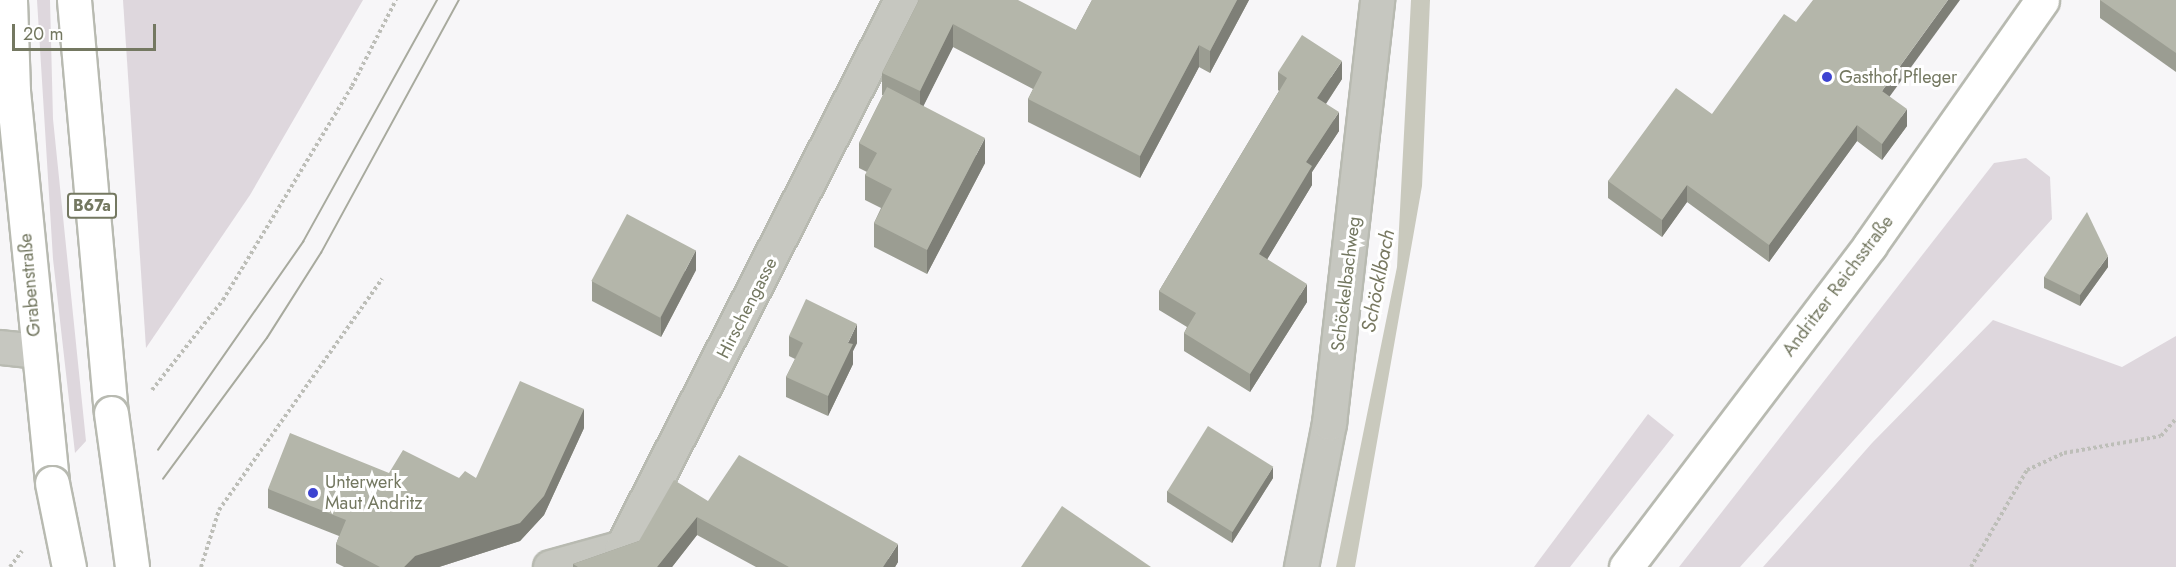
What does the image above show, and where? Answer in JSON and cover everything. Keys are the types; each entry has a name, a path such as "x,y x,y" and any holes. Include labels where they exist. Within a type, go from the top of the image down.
{"main road":[{"name":"Grabenstraße","path":"10,0 7,84 52,483 69,567"},
{"name":"B67a","path":"74,0 111,413 132,567"},
{"name":"Andritzer Reichsstraße","path":"1626,567 1870,245 2042,0"}],"street":[{"name":"Hirschengasse","path":"550,567 622,547 679,443 901,0"},
{"name":"Schöckelbachweg","path":"1301,567 1329,423 1377,0"},
{"path":"0,347 36,351"}],"path":[{"path":"150,392 223,300 352,87 396,0"},
{"path":"201,567 219,510 382,279"},
{"path":"1971,567 2027,470 2064,453 2161,436 2176,419"},
{"path":"10,567 22,551"}],"shaded area":[{"path":"37,0 50,0 53,119 86,441 75,453 53,259"},
{"path":"123,0 363,0 250,195 146,348"},
{"name":"Schöcklbach","path":"1411,0 1430,0 1422,186 1355,567 1336,567 1397,267"},
{"path":"2026,158 2050,177 2052,219 1740,567 1679,567 1994,163"},
{"path":"1993,320 2122,367 2176,336 2176,567 1763,567 1872,443"},
{"path":"1648,414 1674,435 1570,567 1534,567"}],"building":[{"path":"919,0 1018,0 1076,30 1092,0 1237,0 1210,51 1199,45 1140,156 1028,99 1042,72 953,24 920,91 882,73"},
{"path":"1813,0 1948,0 1882,91 1907,109 1882,144 1857,125 1769,245 1687,185 1662,220 1608,181 1676,88 1712,114 1784,14 1796,22"},
{"path":"2100,0 2176,0 2176,53"},
{"path":"1302,35 1342,61 1317,98 1339,112 1306,162 1312,166 1259,254 1307,284 1250,374 1184,333 1196,313 1159,291 1287,78 1278,72"},
{"path":"887,87 985,138 927,250 874,223 892,189 865,175 877,153 859,143"},
{"path":"2087,212 2108,256 2080,295 2044,277"},
{"path":"627,214 696,251 660,318 591,281"},
{"path":"806,299 857,324 848,343 853,344 828,396 786,377 803,343 789,336"},
{"path":"520,381 584,409 544,496 520,523 415,556 404,567 380,567 336,544 346,520 268,489 290,433 389,473 403,450 459,478 465,471 476,478"},
{"path":"1208,426 1273,467 1232,532 1167,491"},
{"path":"739,455 898,544 883,567 789,567 697,517 657,567 578,567 573,564 639,541 674,480 708,501"},
{"path":"1062,506 1151,567 1021,567"}],"tram line":[{"path":"158,450 303,242 437,0"},
{"path":"163,479 267,338 321,253 459,0"}],"place":[{"name":"Gasthof Pfleger","path":"1827,77"},
{"name":"Unterwerk Maut Andritz","path":"313,493"}]}
